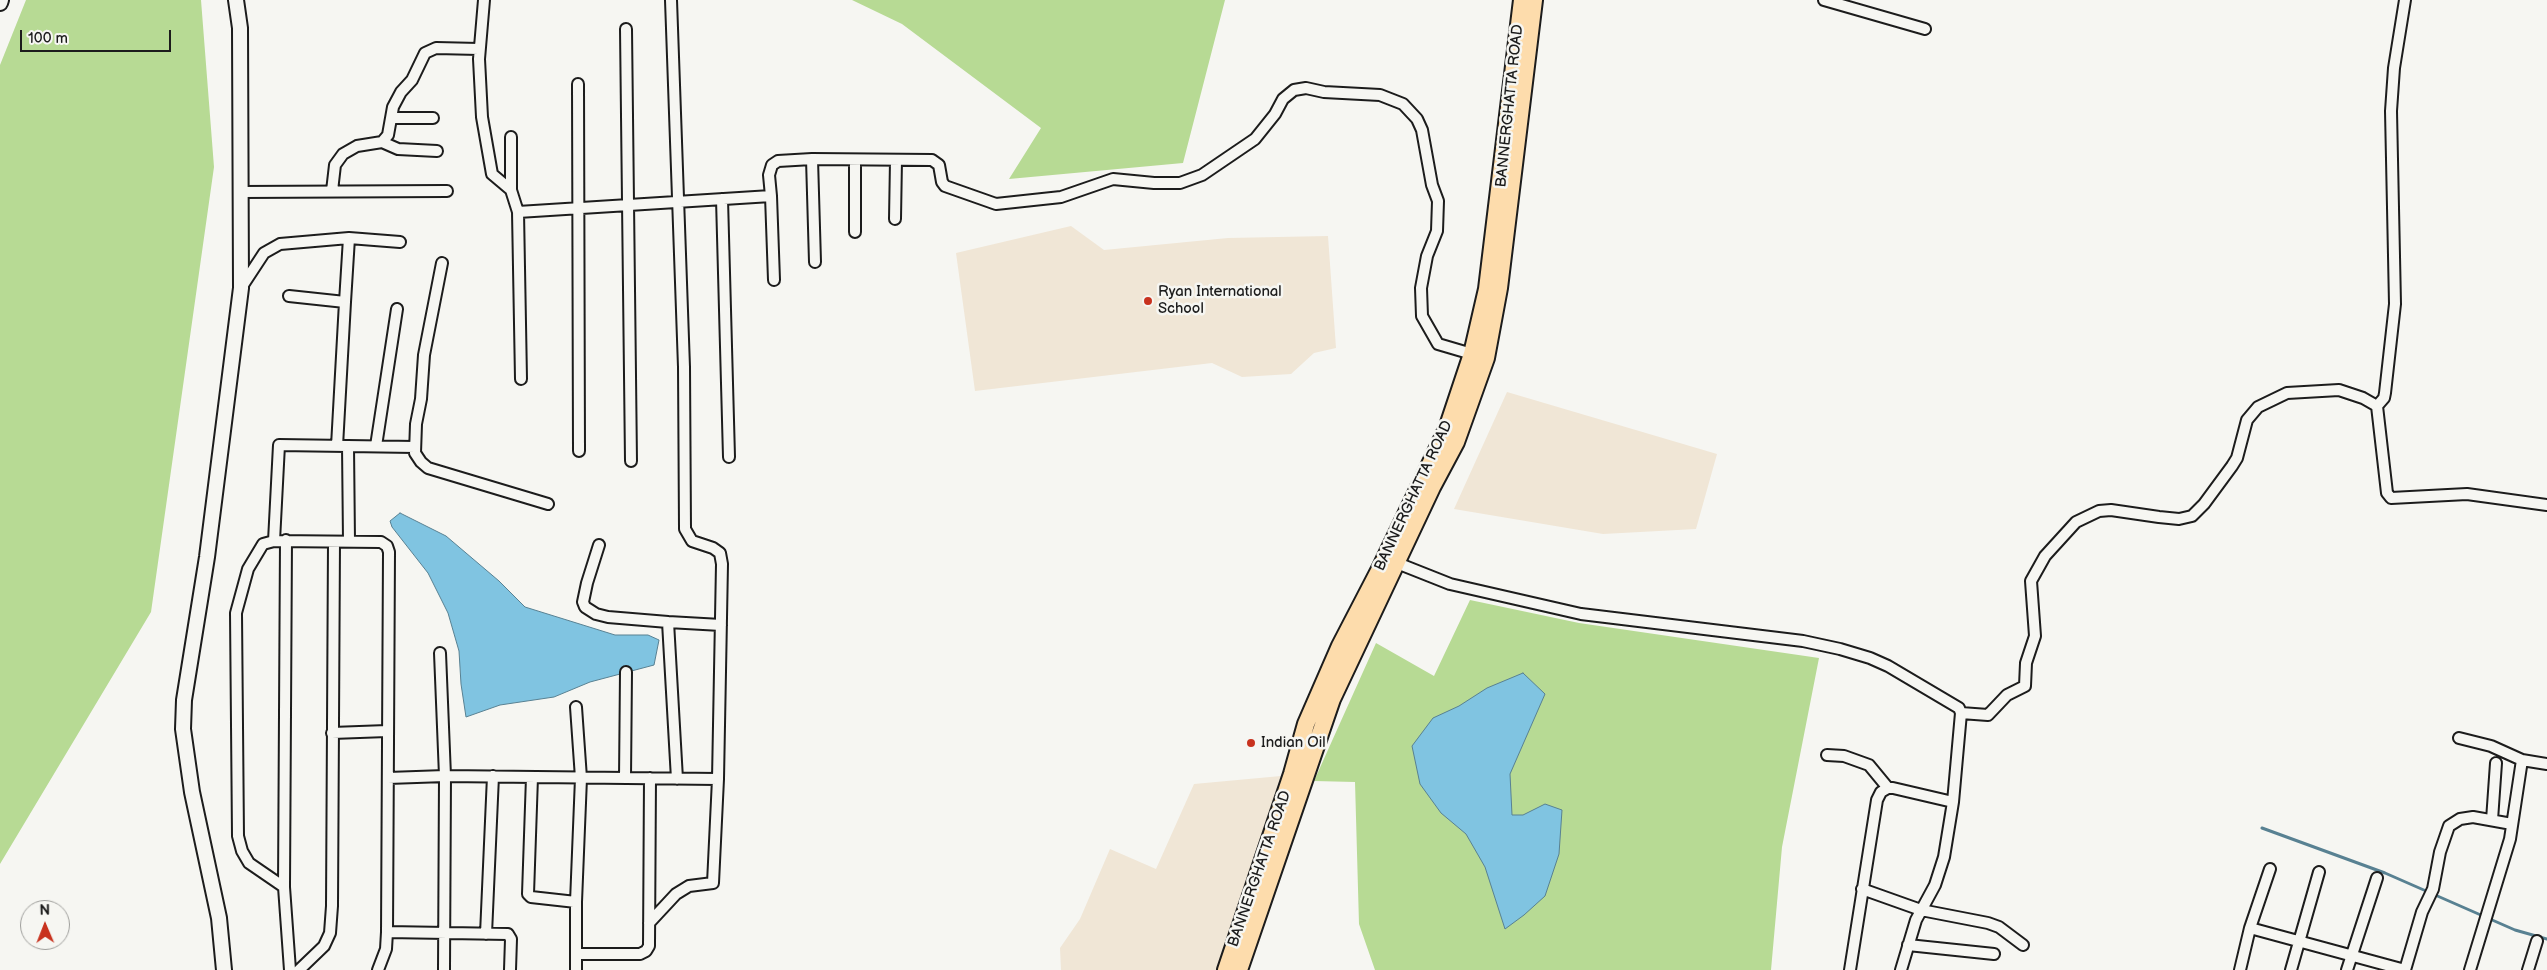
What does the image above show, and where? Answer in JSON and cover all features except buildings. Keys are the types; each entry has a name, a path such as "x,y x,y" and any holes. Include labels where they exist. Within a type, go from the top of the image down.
{"main road":[{"path":"224,970 219,918 192,792 183,729 184,700 212,520 241,288 240,28 236,0"},
{"name":"BANNERGHATTA ROAD","path":"1239,970 1306,724 1340,646 1381,567 1447,429 1472,354 1488,279 1522,0"},
{"name":"BANNERGHATTA ROAD","path":"1226,970 1332,699 1456,442 1486,358 1499,288 1534,0"}],"street":[{"path":"484,0 479,49 482,118 489,165 496,179 511,190"},
{"path":"649,923 676,894 689,886 713,882 718,779 722,564 720,553 713,548 692,541 684,529 684,367 671,0"},
{"path":"1824,0 1924,29"},
{"path":"2405,0 2394,68 2391,111 2395,304 2385,393 2384,398 2377,406 2387,493 2391,498 2467,494 2547,505"},
{"path":"626,30 631,461"},
{"path":"382,142 388,135 397,100 412,80 426,53 436,48 479,49"},
{"path":"578,84 579,451"},
{"path":"774,280 770,175 772,165 778,161 812,159 936,161 941,169 942,182 945,186 996,204 1061,197 1113,179 1154,184 1180,183 1202,175 1255,139 1275,114 1283,99 1294,90 1366,93 1392,98 1411,111 1422,130 1432,186 1439,208 1437,231 1428,256 1421,288 1422,316 1438,344 1472,354"},
{"path":"392,118 433,118"},
{"path":"511,137 511,190 518,212 522,379"},
{"path":"332,191 335,165 342,154 357,146 382,142 398,149 437,151"},
{"path":"812,159 815,262"},
{"path":"855,160 856,232"},
{"path":"895,219 896,160"},
{"path":"241,192 447,191"},
{"path":"518,212 627,203 771,196"},
{"path":"722,199 729,457"},
{"path":"241,288 264,253 280,244 349,238 400,242"},
{"path":"337,446 349,238"},
{"path":"442,263 424,355 415,447 421,462 428,468 548,504"},
{"path":"289,296 345,302"},
{"path":"376,446 397,309"},
{"path":"1961,713 1988,715 2004,698 2025,686 2026,663 2035,636 2031,582 2045,556 2076,522 2100,511 2111,510 2159,518 2178,519 2192,516 2204,504 2237,458 2247,420 2258,407 2287,393 2339,390 2363,398 2377,406"},
{"path":"274,541 279,445 415,447"},
{"path":"348,446 349,541"},
{"path":"286,540 284,887 290,970"},
{"path":"284,887 249,863 242,851 238,836 236,613 248,569 263,544 274,541 381,542 387,546 389,552 387,932 386,949 378,970"},
{"path":"299,970 324,946 330,932 334,542"},
{"path":"600,545 585,593 583,602 585,607 596,614 608,617 721,625"},
{"path":"1397,563 1450,584 1581,614 1803,641 1840,649 1870,658 1888,666 1954,704 1961,713 1954,802 1941,870 1921,910 1901,970"},
{"path":"668,622 677,779"},
{"path":"440,653 444,776 444,970"},
{"path":"625,778 626,672"},
{"path":"576,707 581,778 576,902 576,970"},
{"path":"332,733 387,731"},
{"path":"2458,738 2492,746 2522,760 2547,764"},
{"path":"1827,755 1844,756 1869,765 1888,788 1954,802"},
{"path":"2470,970 2510,839 2522,760"},
{"path":"2492,820 2496,763"},
{"path":"388,778 493,776 718,779"},
{"path":"486,934 493,776"},
{"path":"532,777 528,894 531,898 576,902"},
{"path":"576,954 640,954 646,951 649,946 650,778"},
{"path":"1850,970 1877,800 1881,792 1888,788"},
{"path":"2250,928 2405,970 2422,912 2432,892 2440,852 2449,826 2460,819 2473,816 2512,824"},
{"path":"2240,970 2250,928 2270,869"},
{"path":"2291,970 2319,872"},
{"path":"2347,970 2377,878"},
{"path":"1862,889 1921,910 1988,923 1999,927 2023,946"},
{"path":"387,932 510,936 510,970"},
{"path":"2528,970 2537,941"},
{"path":"1908,945 1994,954"}],"shaded area":[{"name":"Ryan International School","path":"1071,226 1104,250 1228,238 1328,236 1336,348 1314,353 1291,374 1242,377 1212,363 975,391 956,253"},
{"path":"1507,392 1717,454 1696,529 1603,534 1454,509"},
{"path":"1281,776 1217,970 1061,970 1060,948 1080,919 1110,849 1156,869 1194,784"}],"green space":[{"path":"26,0 201,0 214,167 151,612 0,864 0,65"},
{"path":"852,0 1225,0 1183,163 1009,179 1041,128 902,24"},
{"path":"1470,600 1579,623 1819,658 1782,847 1771,970 1375,970 1359,924 1355,782 1314,781 1376,643 1434,676"}],"water":[{"path":"400,513 446,536 499,581 525,607 615,635 648,635 659,640 654,665 590,682 554,697 500,705 466,717 459,651 448,613 428,573 392,527 390,521"},
{"path":"1523,673 1545,694 1510,774 1512,815 1523,815 1545,804 1562,810 1559,854 1545,896 1505,929 1485,867 1466,834 1441,813 1420,784 1412,746 1433,718 1459,706 1487,688"}],"waterway":[{"path":"2262,828 2385,873 2515,930 2547,939"}],"place":[{"name":"Ryan International School","path":"1148,301"},
{"name":"Indian Oil","path":"1251,743"}]}
